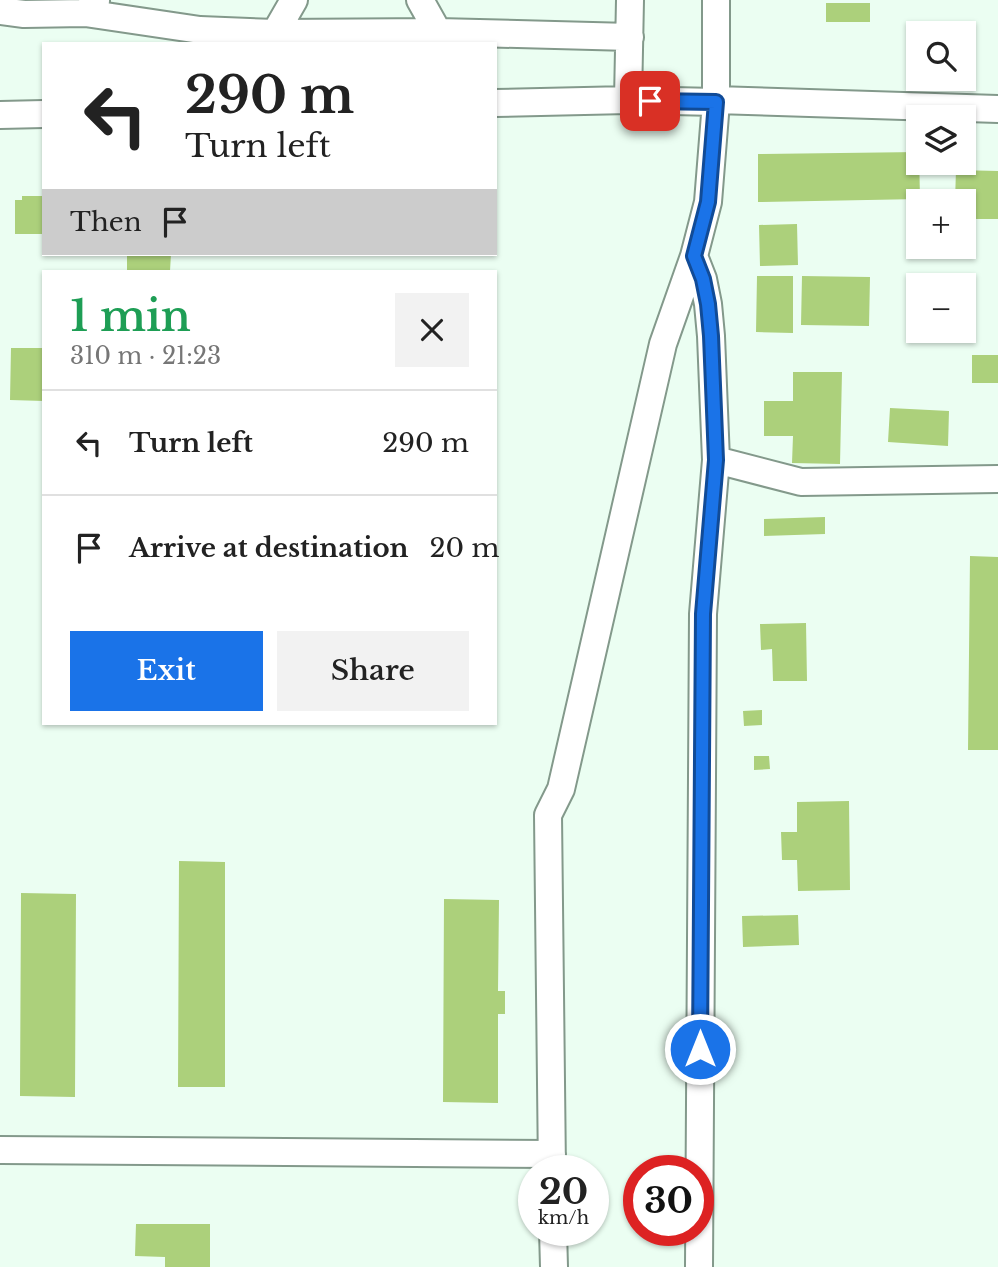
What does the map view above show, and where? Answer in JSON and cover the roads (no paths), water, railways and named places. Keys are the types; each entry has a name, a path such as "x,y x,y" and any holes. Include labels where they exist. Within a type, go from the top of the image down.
{"street":[{"path":"163,0 170,25"},
{"path":"275,33 294,0"},
{"path":"421,0 438,32"},
{"path":"628,100 630,0"},
{"path":"552,1155 548,815 561,789 663,344 694,256 708,202 716,101 716,0"},
{"path":"0,11 24,14 91,7 200,30 630,37"},
{"path":"497,103 628,100 998,108"},
{"path":"0,114 42,114"},
{"path":"694,256 703,279 708,304 716,460 703,614 699,1267"},
{"path":"716,460 801,482 998,480"},
{"path":"0,1150 518,1161"},
{"path":"553,1246 554,1267"}]}
